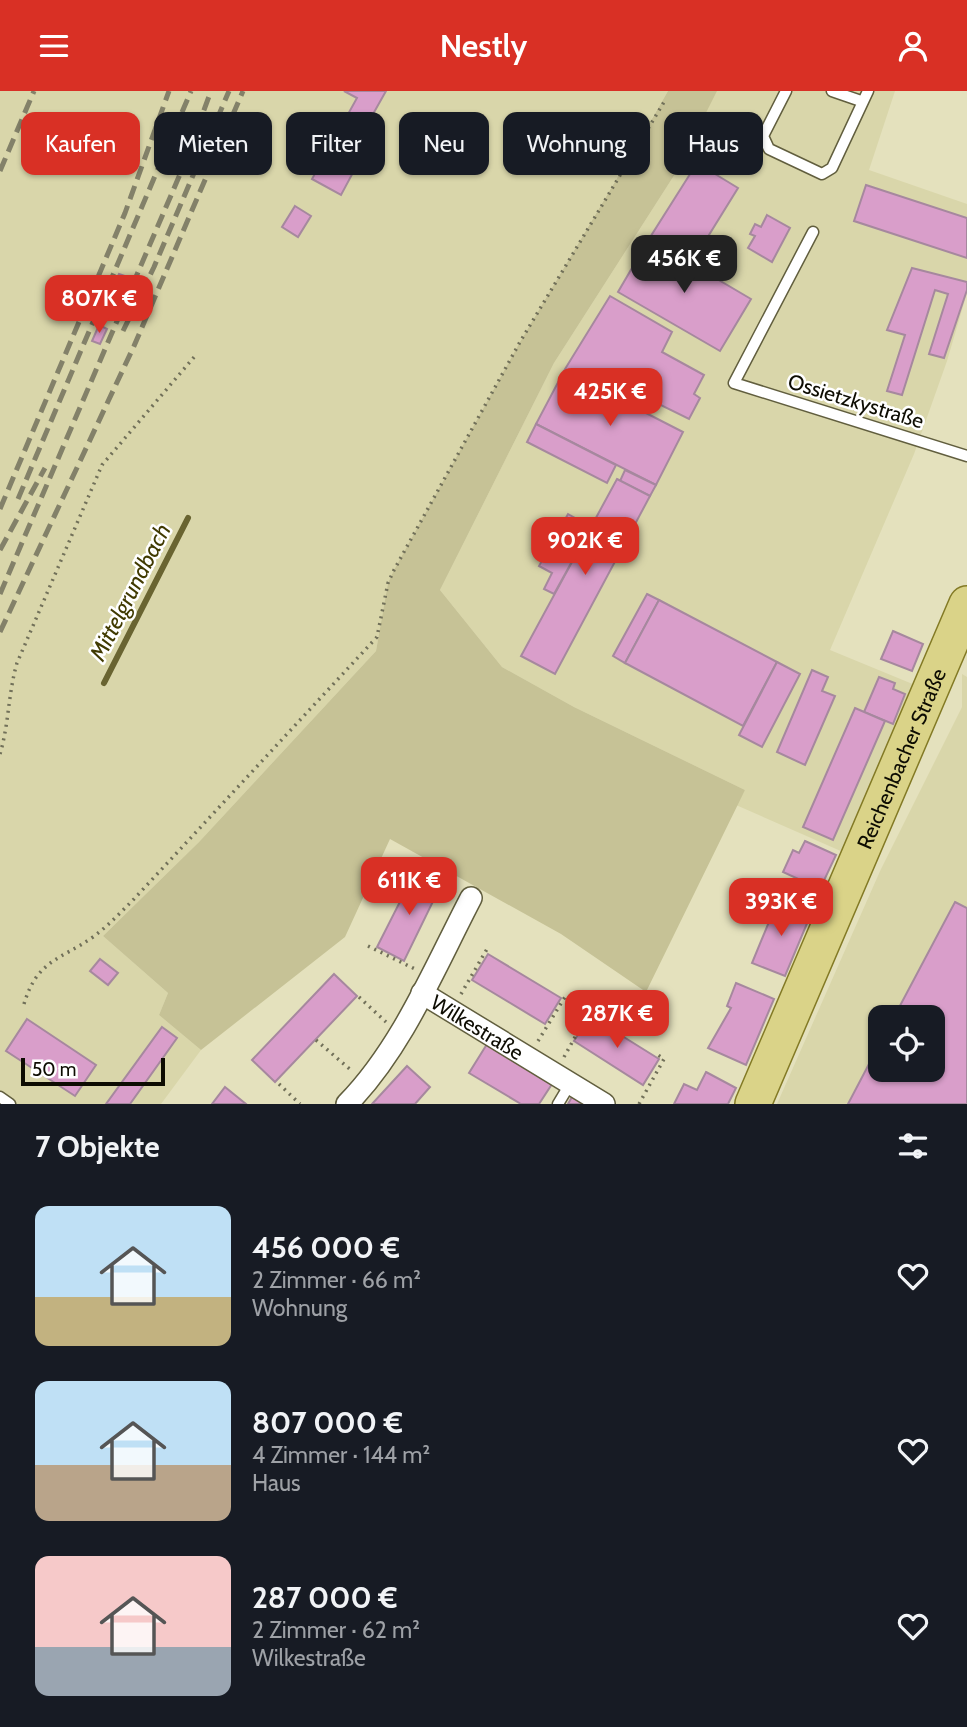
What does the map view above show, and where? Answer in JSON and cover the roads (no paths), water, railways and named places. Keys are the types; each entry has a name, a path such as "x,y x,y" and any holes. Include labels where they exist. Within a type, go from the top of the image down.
{"main road":[{"name":"Reichenbacher Straße","path":"753,1104 959,648 967,604"}],"street":[{"path":"347,1104 367,1084 398,1033 471,898"},
{"name":"Wilkestraße","path":"426,984 451,1011 604,1104"}],"lane":[{"path":"786,91 763,136 769,149 822,174 832,167 868,91"},
{"path":"832,91 861,101"},
{"name":"Ossietzkystraße","path":"813,232 734,383 967,456"},
{"path":"558,1104 562,1079"},
{"path":"0,1097 10,1104"}],"waterway":[{"name":"Mittelgrundbach","path":"104,683 188,518"}],"railway":[{"path":"0,171 34,91"},
{"path":"0,509 125,213 169,91"},
{"path":"18,499 191,91"},
{"path":"0,594 181,172 211,91"},
{"path":"123,331 154,267 229,91"},
{"path":"0,632 134,346 243,91"},
{"path":"0,550 45,468"}]}
